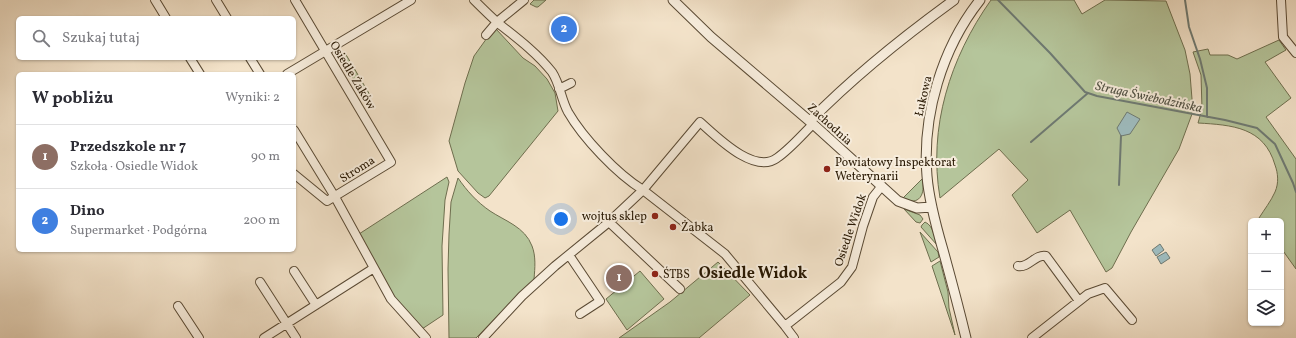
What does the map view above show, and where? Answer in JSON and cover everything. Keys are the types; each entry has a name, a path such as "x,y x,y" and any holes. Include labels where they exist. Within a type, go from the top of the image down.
{"street":[{"path":"155,0 165,16"},
{"path":"216,0 226,16"},
{"name":"Osiedle Żaków","path":"295,0 391,162"},
{"path":"290,72 411,0"},
{"path":"474,0 497,22 536,54 546,65 552,74 566,107 575,122 612,166 629,181 643,190 725,254 794,338"},
{"path":"486,35 497,22 524,0"},
{"name":"Zachodnia","path":"673,0 712,38 812,123 898,201 904,204 923,208 932,207"},
{"path":"483,338 522,296 609,222 643,190 700,122 740,154 761,162 768,162 776,159 864,70 911,31 954,0"},
{"name":"Łukowa","path":"932,207 927,177 926,154 933,99 941,72 951,48 980,0"},
{"path":"1281,0 1283,36 1296,52"},
{"path":"191,60 199,72"},
{"path":"251,60 259,72"},
{"path":"559,89 571,83"},
{"path":"296,133 335,197 391,299 426,338"},
{"name":"Stroma","path":"335,197 391,162"},
{"path":"296,176 327,201 335,197"},
{"name":"Osiedle Widok","path":"785,326 848,275 873,198 881,187"},
{"path":"932,207 966,338"},
{"path":"609,222 680,289"},
{"path":"569,255 600,300 580,314"},
{"path":"1018,266 1022,267 1040,256 1046,256 1079,301"},
{"path":"264,338 374,268"},
{"path":"294,271 316,305"},
{"path":"260,282 296,338"},
{"path":"1037,336 1088,294 1105,288 1132,320"},
{"path":"178,306 199,338"}],"green space":[{"path":"534,0 546,0 536,7 530,4"},
{"path":"991,0 1074,0 1082,14 1105,0 1166,1 1185,50 1190,74 1192,114 1179,149 1112,268 1106,272 1070,210 1037,233 1012,195 1028,180 999,149 940,198 937,171 937,145 940,119 946,94 964,45"},
{"path":"496,29 523,58 535,66 547,79 555,93 558,111 489,196 485,198 478,193 458,171 449,141 474,56 492,31"},
{"path":"1279,40 1286,50 1265,62 1291,98 1266,117 1296,159 1296,269 1284,252 1284,218 1259,218 1273,195 1277,185 1277,171 1270,152 1263,143 1245,130 1223,125 1198,123 1202,109 1201,75 1193,52 1208,49 1210,55 1228,55 1237,59"},
{"path":"345,53 370,95 365,98 340,57"},
{"path":"447,177 449,182 445,200 442,246 443,315 419,331 388,301 359,234"},
{"path":"458,178 481,204 520,229 525,234 532,246 535,258 534,279 476,338 449,338 449,234 451,202"},
{"path":"922,179 923,190 920,198 913,201 903,198"},
{"path":"904,209 920,215 923,219 920,223 916,222"},
{"path":"925,222 932,229 937,245 921,227"},
{"path":"920,232 938,252 939,257 931,262"},
{"path":"940,261 948,292 949,308 955,335 932,266"},
{"path":"718,262 750,295 699,338 619,338 670,302"},
{"path":"640,271 664,299 627,330 606,299"}],"water":[{"path":"1127,112 1140,119 1130,134 1121,136 1117,128"},
{"path":"1160,244 1164,250 1156,256 1152,250"},
{"path":"1166,252 1170,258 1161,264 1157,257"}],"waterway":[{"name":"Struga Świebodzińska","path":"998,0 1050,53 1085,92 1097,96 1225,120 1257,128 1275,144 1296,192"},
{"path":"1185,0 1189,27 1200,59 1207,88 1207,117"},
{"path":"1031,142 1088,93"},
{"path":"1119,185 1121,136"}],"place":[{"name":"Dino","path":"564,29"},
{"name":"Powiatowy Inspektorat Weterynarii","path":"827,169"},
{"name":"wojtus sklep","path":"655,216"},
{"name":"Żabka","path":"673,227"},
{"name":"ŚTBS","path":"655,274"},
{"name":"Przedszkole nr 7","path":"619,278"}],"district":[{"name":"Osiedle Widok","path":"753,272"}]}
